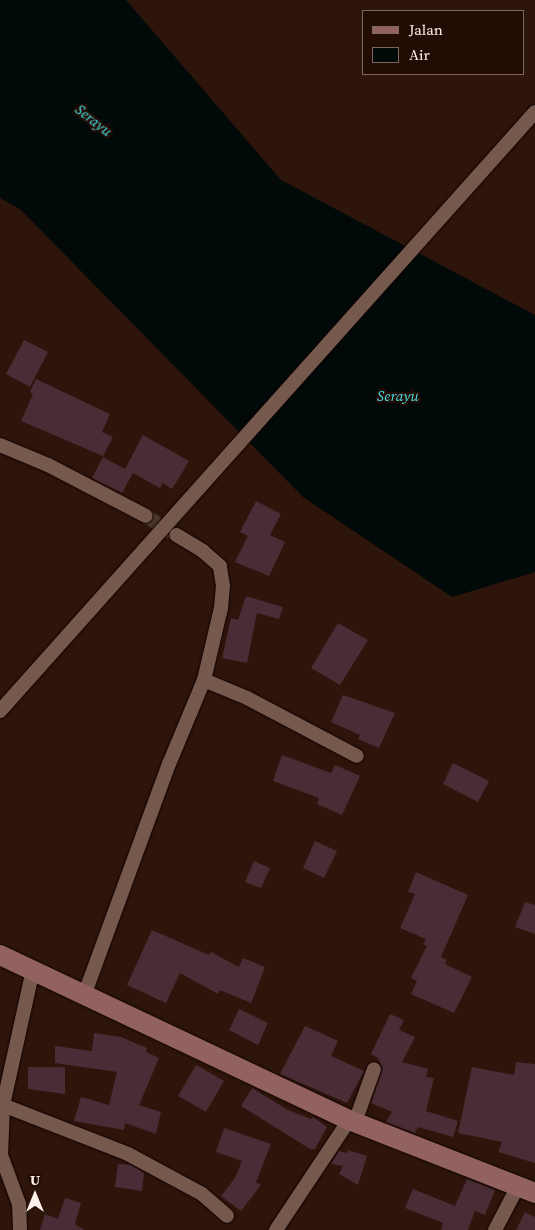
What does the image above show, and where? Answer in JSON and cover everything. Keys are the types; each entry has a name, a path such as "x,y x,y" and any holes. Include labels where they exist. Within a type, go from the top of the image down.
{"main road":[{"path":"0,955 85,993 352,1121 526,1189"}],"street":[{"path":"0,711 535,112"},
{"path":"0,445 48,465 146,516"},
{"path":"85,993 169,764 204,680 222,600 223,586 220,566 203,551 176,536"},
{"path":"204,680 248,698 357,756"},
{"path":"20,1230 19,1204 1,1155 2,1104 33,970"},
{"path":"276,1230 352,1121 374,1069"},
{"path":"2,1104 70,1129 168,1174 202,1194 228,1216"},
{"path":"495,1230 526,1189"}],"water":[{"name":"Serayu","path":"0,0 126,0 281,180 535,315 535,572 452,597 303,497 20,209 0,198"}],"building":[{"path":"24,340 48,352 30,387 6,374"},
{"path":"36,379 110,414 102,432 113,437 103,456 21,421 33,394 30,392"},
{"path":"143,435 189,461 172,489 163,483 160,488 133,473 122,493 92,478 103,457 125,469"},
{"path":"256,501 281,514 270,535 285,542 269,576 235,562 248,536 240,532"},
{"path":"246,596 283,607 279,619 257,613 247,663 222,658 231,618 238,620"},
{"path":"338,623 368,640 340,685 311,668"},
{"path":"343,695 395,713 379,748 358,739 360,735 331,722"},
{"path":"282,755 331,773 335,765 360,776 342,815 317,804 319,798 273,781"},
{"path":"453,763 489,781 478,802 443,784"},
{"path":"315,841 337,851 324,878 303,868"},
{"path":"254,861 270,868 261,888 245,882"},
{"path":"416,872 468,895 441,957 447,960 445,964 472,977 454,1013 411,994 417,981 411,978 427,946 423,944 426,939 400,928 415,894 408,892"},
{"path":"525,902 535,905 535,934 515,927"},
{"path":"152,930 209,955 211,952 239,967 243,958 265,967 251,1003 220,990 218,994 180,973 166,1003 127,985"},
{"path":"239,1009 268,1023 258,1045 229,1030"},
{"path":"390,1014 404,1020 399,1030 415,1037 402,1062 428,1069 426,1077 434,1078 426,1111 458,1121 453,1137 418,1127 415,1133 386,1122 392,1112 371,1103 383,1068 378,1058 371,1054"},
{"path":"305,1026 338,1041 331,1056 364,1071 347,1103 280,1074"},
{"path":"94,1033 121,1037 147,1048 146,1052 159,1058 139,1105 161,1112 156,1134 125,1123 124,1130 74,1121 81,1097 109,1105 117,1072 55,1063 55,1046 92,1051"},
{"path":"516,1062 535,1064 535,1163 498,1152 502,1142 458,1133 472,1067 514,1075"},
{"path":"196,1065 224,1081 206,1112 178,1096"},
{"path":"28,1067 65,1067 65,1094 28,1089"},
{"path":"252,1088 288,1110 311,1119 313,1117 327,1127 315,1149 310,1149 241,1106"},
{"path":"224,1128 271,1144 256,1182 261,1185 241,1211 221,1196 235,1178 242,1161 216,1152"},
{"path":"348,1150 367,1156 358,1185 339,1174 343,1166 331,1164 339,1151 347,1153"},
{"path":"118,1164 131,1165 144,1173 142,1191 115,1187"},
{"path":"467,1179 495,1190 485,1215 475,1211 468,1230 441,1230 443,1223 405,1208 413,1189 455,1206"},
{"path":"65,1198 81,1203 75,1224 84,1230 40,1230 45,1214 58,1219"},
{"path":"525,1212 535,1217 535,1230 516,1230"}],"tunnel":[{"path":"146,516 172,533"}]}
